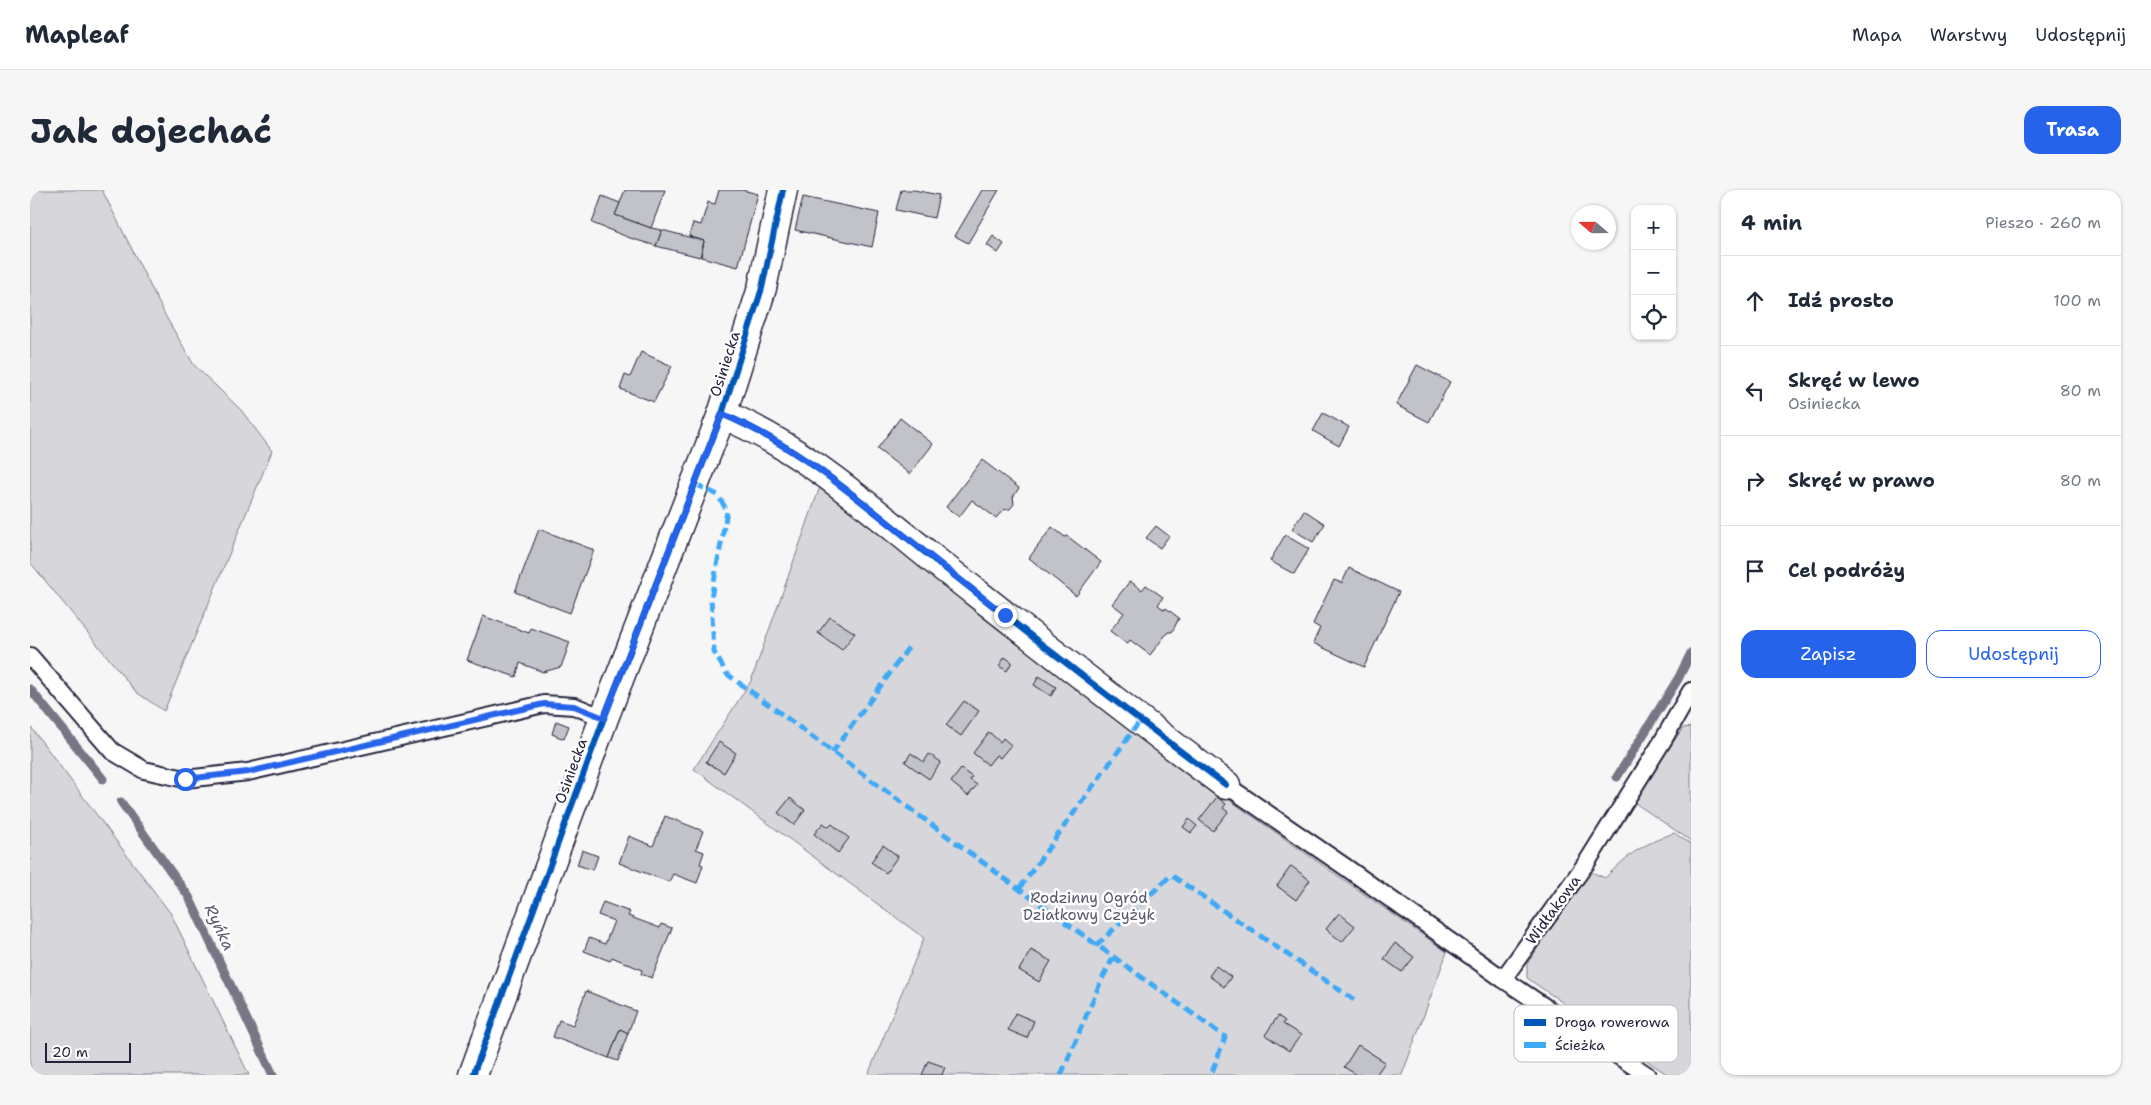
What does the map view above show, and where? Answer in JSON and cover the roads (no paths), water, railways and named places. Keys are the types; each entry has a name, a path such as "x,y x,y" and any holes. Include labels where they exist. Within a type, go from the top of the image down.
{"street":[{"name":"Osiniecka","path":"473,1075 604,718 722,414 762,288 783,190"},
{"path":"722,414 747,424 787,448 858,500 1140,721 1226,785"}],"lane":[{"path":"30,656 112,751 144,770 185,779 248,772 544,704 574,706 604,718"},
{"name":"Widłakowa","path":"1503,979 1587,862 1691,692"},
{"path":"1226,785 1542,1005"},
{"path":"1628,1062 1647,1075"}],"waterway":[{"path":"1617,777 1678,679 1691,653"},
{"name":"Ryńka","path":"30,689 103,779"},
{"name":"Ryńka","path":"121,802 189,897 273,1075"}],"park label":[{"name":"Rodzinny Ogród Działkowy Czyżyk","path":"1089,906"}]}
